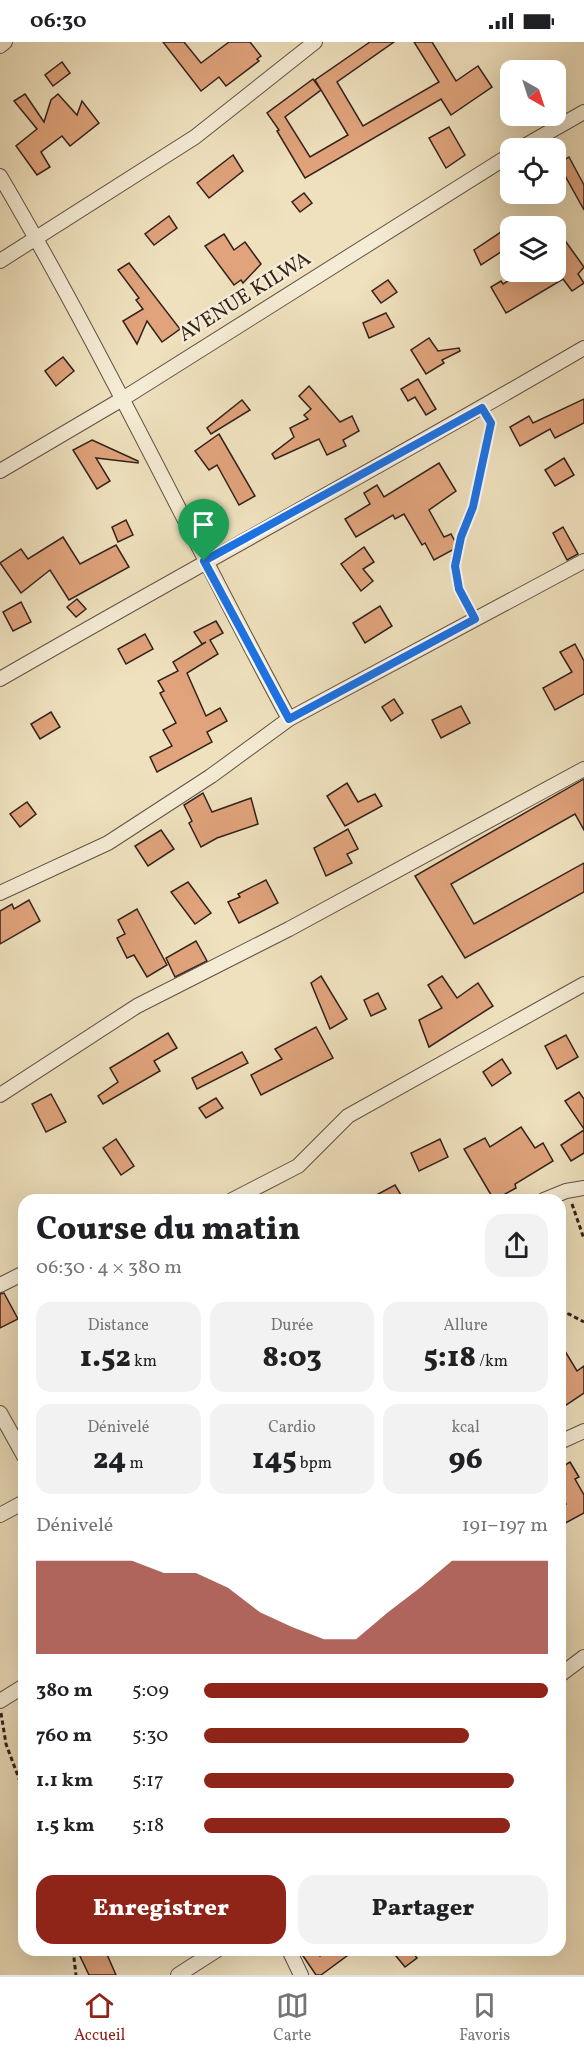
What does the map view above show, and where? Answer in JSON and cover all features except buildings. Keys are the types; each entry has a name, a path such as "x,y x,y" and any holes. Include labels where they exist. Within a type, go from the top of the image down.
{"street":[{"path":"0,46 5,42"},
{"path":"0,261 38,240 195,137 315,42"},
{"path":"538,138 584,112"},
{"name":"AVENUE KILWA","path":"0,471 123,398 500,161"},
{"path":"0,176 38,240 123,398 204,561 289,719"},
{"path":"0,679 204,561 482,408 584,348"},
{"path":"0,893 108,843 211,776 289,719 584,561"},
{"path":"0,1095 137,1006 299,923 584,769"},
{"path":"244,1194 298,1166 348,1116 584,984"},
{"path":"559,1194 584,1188"},
{"path":"0,1285 18,1276"},
{"path":"0,1413 18,1445"},
{"path":"566,1439 584,1431"},
{"path":"0,1515 18,1505"},
{"path":"566,1668 584,1658"},
{"path":"1,1701 18,1690"},
{"path":"178,1975 208,1956"},
{"path":"292,1956 301,1975"}],"path":[{"path":"475,619 459,589 455,566 461,537 473,507 491,423 482,408"},
{"path":"566,1191 578,1214 584,1239"},
{"path":"566,1315 584,1322"},
{"path":"1,1701 6,1744 18,1776"},
{"path":"74,1956 76,1975"}],"route":[{"path":"482,408 491,423 485,461 473,507 461,537 455,566 459,589 475,619 289,719 204,561 482,408"}]}
